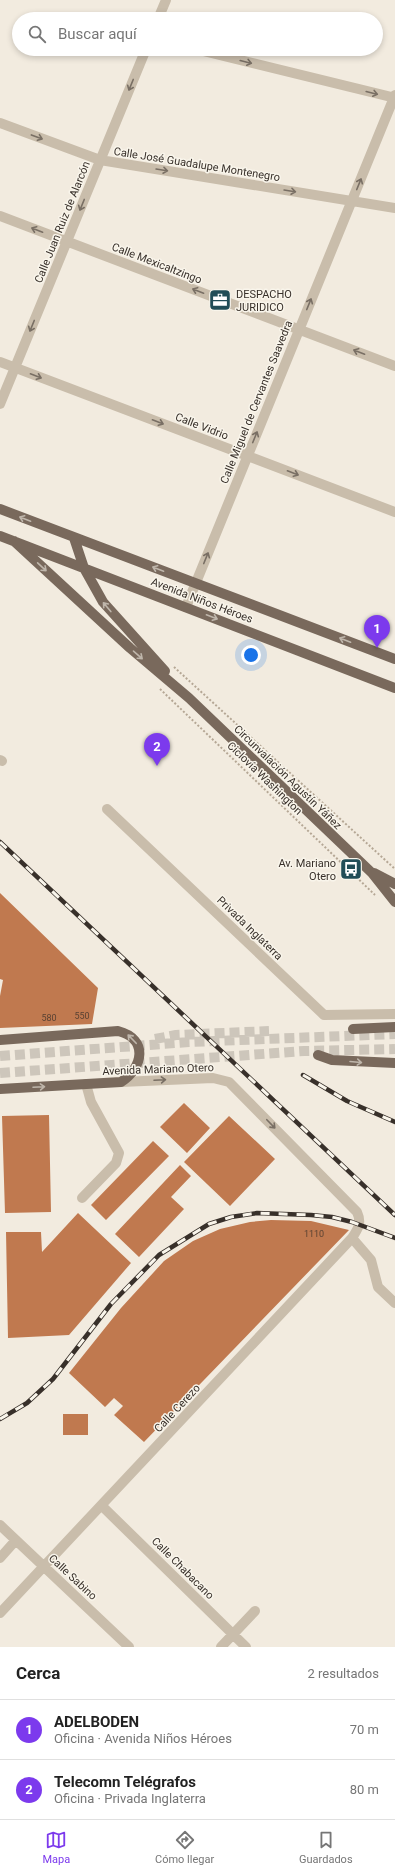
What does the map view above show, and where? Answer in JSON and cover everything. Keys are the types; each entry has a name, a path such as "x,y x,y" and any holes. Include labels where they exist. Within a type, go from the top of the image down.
{"main road":[{"name":"Avenida Niños Héroes","path":"1,509 395,659"},
{"name":"Avenida Niños Héroes","path":"0,536 395,688"},
{"name":"Circunvalación Agustín Yáñez","path":"74,538 84,568 103,602 189,698"},
{"name":"Circunvalación Agustín Yáñez","path":"14,541 130,648 189,698 372,873 394,897"},
{"name":"Circunvalación Agustín Yáñez","path":"372,873 395,884"},
{"path":"353,1029 395,1027"},
{"path":"0,1040 118,1031 124,1032 136,1042 139,1051 139,1059 132,1073 121,1082"},
{"path":"318,1055 332,1060 395,1063"},
{"name":"Avenida Mariano Otero","path":"0,1089 121,1082"}],"street":[{"path":"161,12 166,0"},
{"name":"Calle Juan Ruiz de Alarcón","path":"0,404 143,56"},
{"path":"224,56 395,97"},
{"name":"Calle Miguel de Cervantes Saavedra","path":"186,607 395,97"},
{"name":"Calle José Guadalupe Montenegro","path":"0,123 100,160 395,208"},
{"name":"Calle Mexicaltzingo","path":"0,216 395,366"},
{"name":"Calle Vidrio","path":"0,362 395,512"},
{"name":"Privada Inglaterra","path":"108,809 324,1015 395,1014"},
{"name":"Avenida Mariano Otero","path":"121,1082 213,1078 229,1082 357,1212"},
{"path":"82,1198 116,1163 119,1153 91,1102 86,1084"},
{"name":"Calle Cerezo","path":"0,1613 45,1567 352,1238 360,1225 360,1219 357,1212"},
{"path":"352,1238 371,1260 378,1287 395,1303"},
{"name":"Calle Chabacano","path":"102,1506 246,1647"},
{"name":"Calle Sabino","path":"0,1525 129,1647"},
{"path":"0,1558 16,1540"},
{"path":"221,1647 255,1610"}],"path":[{"name":"Ciclovía Washington","path":"173,666 395,869"},
{"name":"Ciclovía Washington","path":"158,685 380,900"}],"building":[{"path":"0,893 98,988 92,1024 0,1028 0,996 3,980 0,979"},
{"path":"184,1103 210,1128 187,1153 160,1127"},
{"path":"49,1115 51,1212 5,1213 2,1116"},
{"path":"229,1116 275,1159 230,1206 184,1162"},
{"path":"153,1141 169,1156 106,1220 91,1205"},
{"path":"180,1165 191,1176 171,1197 184,1209 139,1257 115,1234"},
{"path":"78,1213 131,1263 69,1335 8,1338 6,1232 41,1232 42,1252"},
{"path":"271,1220 311,1221 349,1230 144,1442 114,1415 123,1406 114,1398 105,1407 69,1373 121,1308 164,1261 193,1241 220,1229 250,1222"},
{"path":"63,1414 88,1414 88,1435 63,1435"}],"tunnel":[{"path":"155,1039 176,1035 269,1031"},
{"path":"0,1056 189,1042 395,1034"},
{"path":"0,1073 304,1051 395,1049"}],"railway":[{"path":"0,842 395,1215"},
{"path":"303,1075 347,1101 395,1122"},
{"path":"0,1419 27,1403 53,1379 111,1304 159,1255 209,1224 231,1217 257,1213 311,1215 332,1217 352,1222 395,1238"}],"place":[{"name":"DESPACHO JURIDICO","path":"220,300"},
{"name":"ADELBODEN","path":"377,648"},
{"name":"Telecomn Telégrafos","path":"157,766"},
{"name":"Av. Mariano Otero","path":"351,869"}]}
